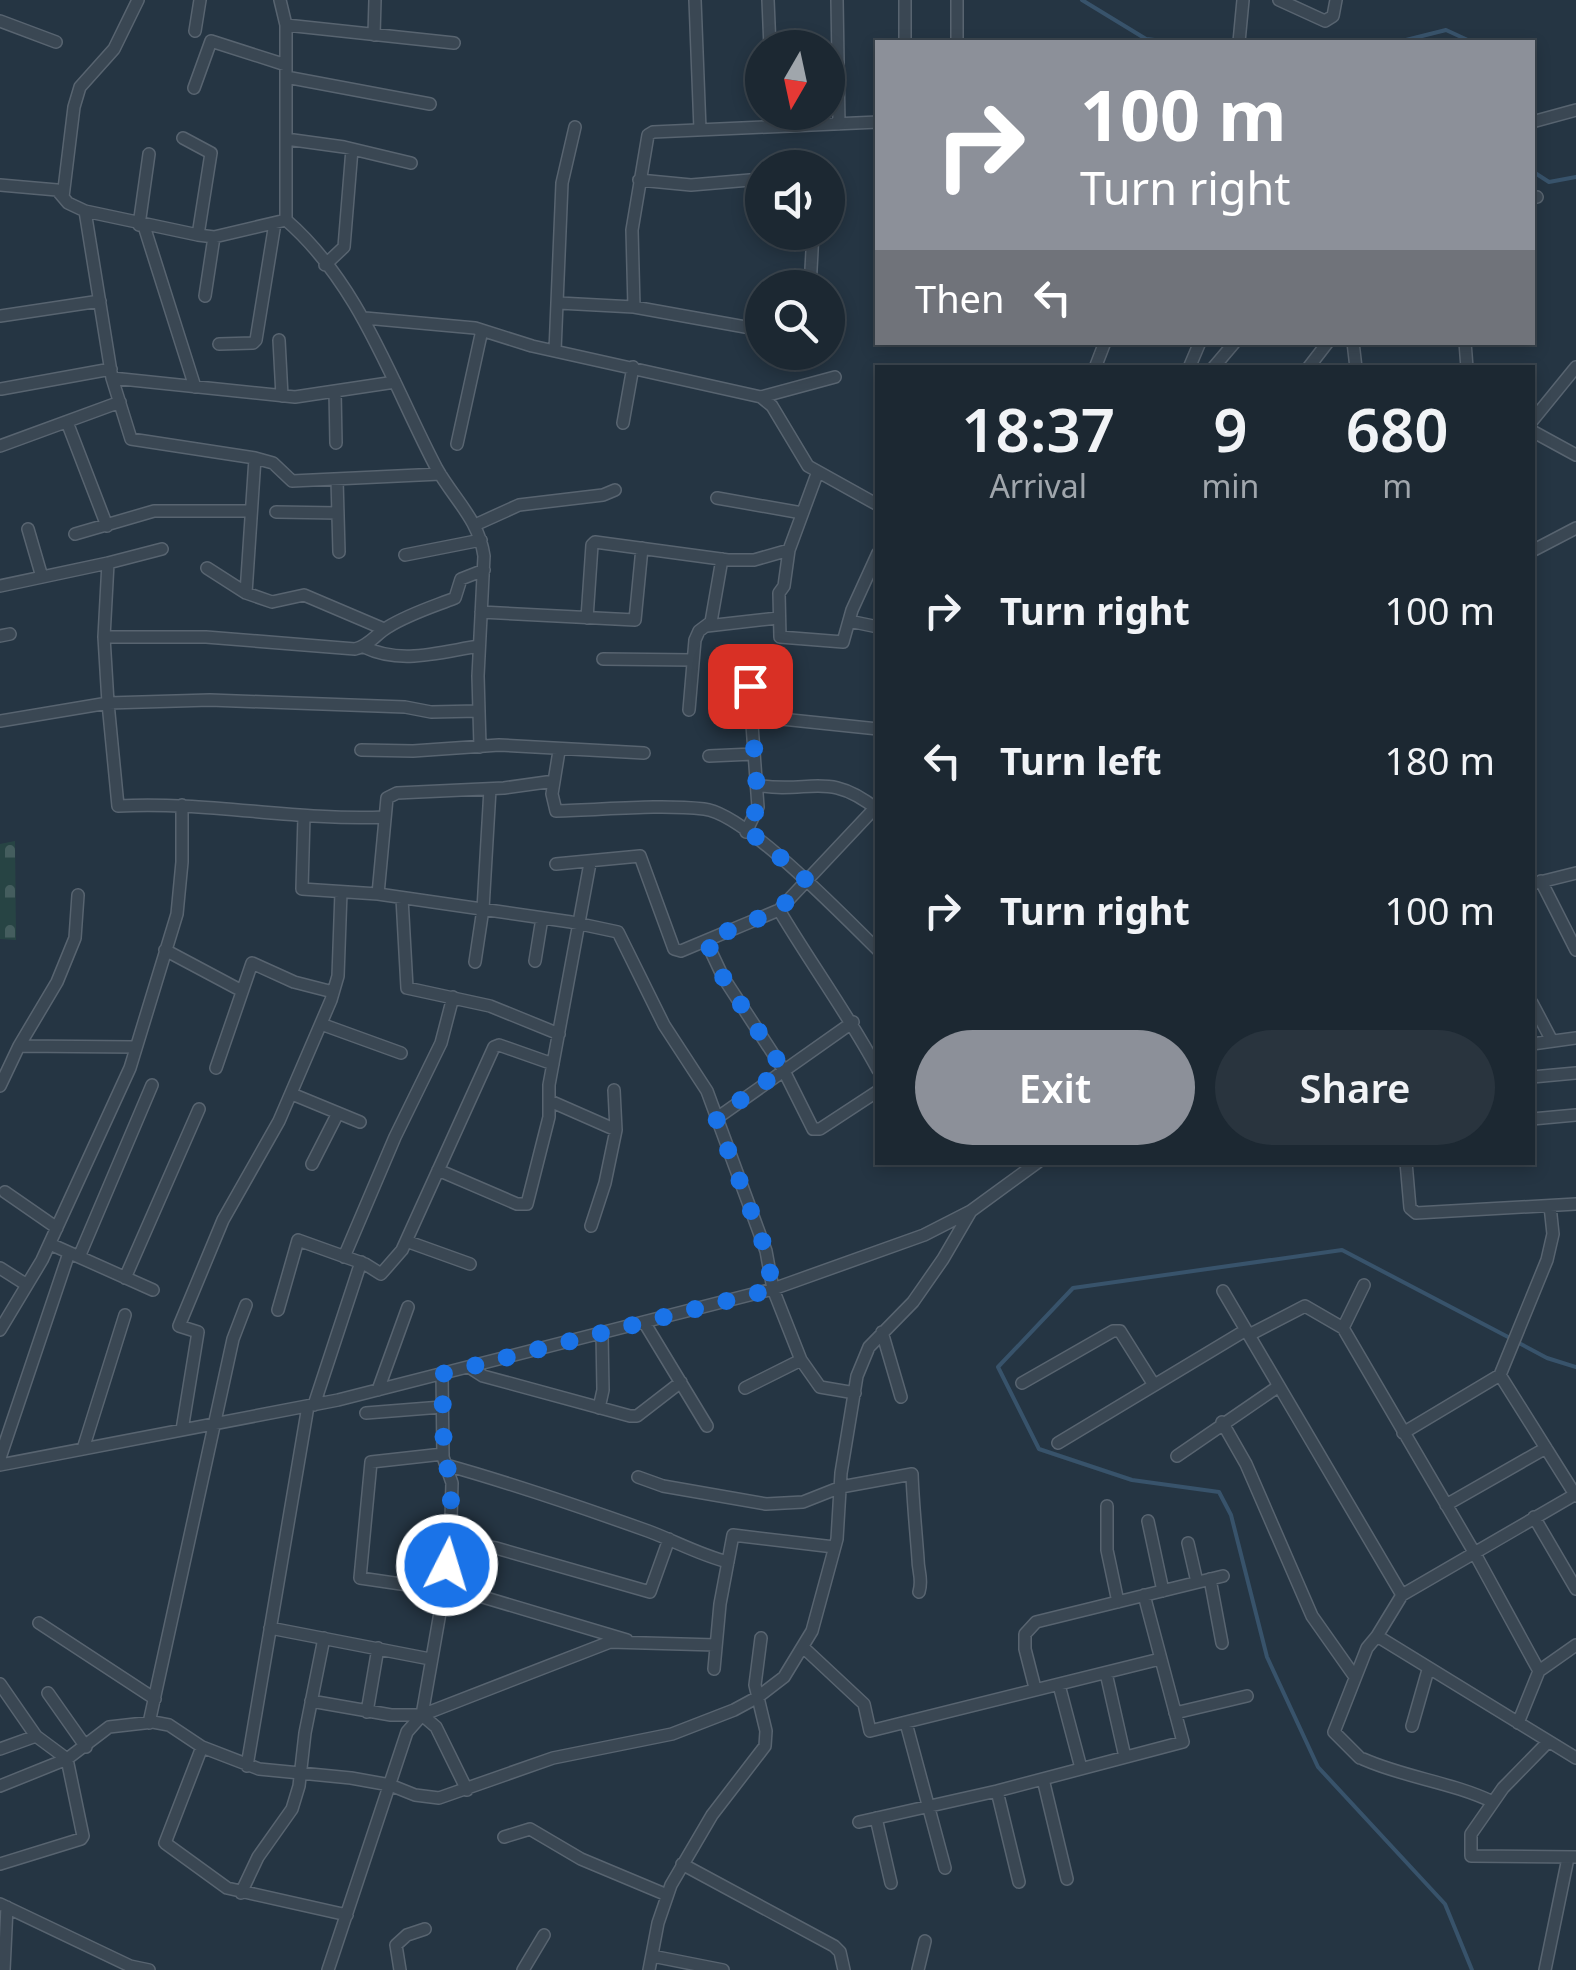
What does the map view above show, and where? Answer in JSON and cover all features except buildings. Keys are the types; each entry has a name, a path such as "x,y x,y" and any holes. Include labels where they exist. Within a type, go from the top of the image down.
{"street":[{"path":"63,197 80,87 114,49 138,0"},
{"path":"195,31 200,0"},
{"path":"219,344 256,340 281,222 286,25 280,0"},
{"path":"374,35 375,0"},
{"path":"695,0 700,130"},
{"path":"768,0 769,30"},
{"path":"836,0 837,30"},
{"path":"905,0 905,40"},
{"path":"957,40 958,0"},
{"path":"1240,40 1243,0"},
{"path":"1279,0 1325,21 1333,16 1336,0"},
{"path":"0,21 56,42"},
{"path":"286,25 454,44"},
{"path":"194,88 211,41 286,71 430,104"},
{"path":"1535,121 1576,110"},
{"path":"845,124 875,122"},
{"path":"554,350 562,183 575,127"},
{"path":"634,307 632,230 648,135 745,128"},
{"path":"182,138 211,153 198,235"},
{"path":"286,139 352,149 411,164"},
{"path":"325,265 344,248 352,149"},
{"path":"149,154 141,226 195,387"},
{"path":"639,180 692,185 745,180"},
{"path":"0,185 57,190 85,212 141,226 214,237 281,222 304,236 365,318 440,474 481,540 484,570 479,646 480,747"},
{"path":"85,212 111,373 131,439 255,458 273,463 292,481 440,474"},
{"path":"204,296 214,237"},
{"path":"0,316 100,301"},
{"path":"558,303 634,307 745,327"},
{"path":"365,318 482,330 761,397 772,406 808,466 875,503"},
{"path":"457,444 482,330"},
{"path":"279,340 282,396"},
{"path":"1216,365 1232,345"},
{"path":"1310,365 1326,345"},
{"path":"622,423 633,367"},
{"path":"1535,418 1570,383 1576,367"},
{"path":"0,388 111,373 282,396 395,382"},
{"path":"761,397 834,377"},
{"path":"335,391 336,443"},
{"path":"0,446 120,402"},
{"path":"67,422 107,526"},
{"path":"1535,433 1576,455"},
{"path":"246,593 255,458"},
{"path":"818,474 788,550 784,586 779,593 780,636 843,642 875,560"},
{"path":"337,479 339,552"},
{"path":"475,525 519,505 603,495 615,490"},
{"path":"716,498 802,514"},
{"path":"75,534 154,512 251,511"},
{"path":"276,512 338,513"},
{"path":"1535,549 1576,528"},
{"path":"28,529 42,578"},
{"path":"405,555 481,540"},
{"path":"587,618 592,546 603,541 722,559 754,560 788,550"},
{"path":"481,612 635,620 642,548"},
{"path":"0,586 162,549"},
{"path":"707,626 722,559"},
{"path":"108,562 104,637 118,806 164,803 304,816 385,816"},
{"path":"207,568 246,593 272,602 304,595 384,629"},
{"path":"104,637 206,637 354,649 364,647 384,629 410,615 455,598 461,579 484,570"},
{"path":"689,710 696,635 707,626 778,618"},
{"path":"850,622 875,626"},
{"path":"364,647 384,656 403,658 479,646"},
{"path":"746,832 758,806 747,656"},
{"path":"603,659 693,660"},
{"path":"0,721 108,703 210,700 478,711"},
{"path":"752,716 875,729"},
{"path":"361,750 534,746 644,753"},
{"path":"560,750 552,803 556,812 706,808 758,838 875,947"},
{"path":"709,756 753,754"},
{"path":"378,894 387,798 554,781"},
{"path":"756,786 839,786 875,808"},
{"path":"475,962 483,909 490,789"},
{"path":"0,1330 50,1244 130,1068 176,914 182,862 182,805"},
{"path":"556,864 640,856 674,949 681,951 779,910 875,810"},
{"path":"304,816 302,889 378,894 618,932 664,1025 707,1091 766,1251 773,1289 809,1376 820,1387 855,1393"},
{"path":"438,1170 517,1204 526,1204 550,1101 558,1034 590,863"},
{"path":"1576,873 1536,882 1576,950"},
{"path":"182,1430 198,1332 179,1326 223,1220 292,1094 334,992 341,892"},
{"path":"0,1086 57,982 76,938 78,895"},
{"path":"402,898 406,988 490,1006 558,1034"},
{"path":"779,910 813,968 853,1022 875,1064"},
{"path":"536,961 542,918"},
{"path":"706,940 723,977 783,1069 816,1130 875,1093"},
{"path":"165,950 242,991"},
{"path":"216,1068 250,966 256,963 294,982 334,992"},
{"path":"344,1257 370,1191 441,1043 454,997"},
{"path":"1535,1009 1552,1042"},
{"path":"716,1118 853,1022"},
{"path":"321,1024 401,1053"},
{"path":"1535,1044 1576,1038"},
{"path":"19,1046 135,1047"},
{"path":"278,1310 298,1240 361,1262 381,1274 389,1268 406,1242 494,1047 553,1064"},
{"path":"1535,1077 1576,1073"},
{"path":"152,1085 74,1255 0,1461 311,1406 773,1289 924,1235 970,1212 1031,1165"},
{"path":"591,1226 616,1130 614,1090"},
{"path":"292,1094 360,1122"},
{"path":"550,1101 616,1130"},
{"path":"124,1278 199,1109"},
{"path":"312,1164 338,1113"},
{"path":"1535,1118 1576,1115"},
{"path":"1406,1165 1412,1212 1576,1204"},
{"path":"4,1192 57,1228"},
{"path":"1403,1433 1502,1372 1547,1260 1553,1234 1550,1206"},
{"path":"0,1786 67,1759 109,1726 149,1722 169,1726 202,1747 247,1766 390,1785 416,1796 439,1798 552,1758 672,1734 758,1698 784,1677 804,1648 834,1548 855,1393 869,1347 912,1302 970,1212"},
{"path":"406,1242 470,1264"},
{"path":"50,1244 153,1290"},
{"path":"247,1766 311,1406 361,1262"},
{"path":"0,1268 26,1286"},
{"path":"1343,1328 1364,1285"},
{"path":"1223,1291 1402,1595"},
{"path":"149,1722 232,1338 246,1305"},
{"path":"1058,1443 1248,1332 1304,1306 1343,1328 1539,1670"},
{"path":"378,1390 408,1307"},
{"path":"83,1449 125,1315"},
{"path":"644,1322 708,1426"},
{"path":"1022,1383 1120,1330 1154,1385"},
{"path":"598,1408 603,1390 602,1332"},
{"path":"882,1332 901,1397"},
{"path":"745,1388 801,1360"},
{"path":"469,1367 483,1376 637,1416 680,1382"},
{"path":"1494,1802 1459,1786 1408,1776 1362,1758 1334,1732 1367,1648 1402,1595 1576,1494 1502,1372"},
{"path":"328,1970 407,1732 422,1715 449,1541 452,1483 445,1460 442,1374"},
{"path":"1177,1456 1279,1386"},
{"path":"366,1413 442,1407"},
{"path":"1222,1422 1246,1464 1312,1616 1355,1677"},
{"path":"1446,1505 1546,1448"},
{"path":"626,1640 492,1600 360,1578 371,1462 445,1460 728,1562"},
{"path":"638,1476 663,1486 766,1504 802,1502 841,1487 912,1474 922,1580 918,1592"},
{"path":"1107,1506 1106,1550 1118,1602"},
{"path":"1534,1517 1576,1588"},
{"path":"1148,1521 1162,1591"},
{"path":"714,1669 731,1537 736,1534 834,1548"},
{"path":"449,1541 496,1548 650,1592 669,1538"},
{"path":"1188,1543 1222,1643"},
{"path":"1035,1688 1025,1634 1036,1622 1224,1576"},
{"path":"859,1822 1183,1742 1144,1595"},
{"path":"38,1623 154,1699"},
{"path":"270,1628 430,1659"},
{"path":"1378,1636 1576,1758"},
{"path":"241,1893 258,1857 292,1809 324,1638"},
{"path":"723,1970 650,1963 667,1895 682,1864 712,1814 765,1746 766,1731 755,1685 761,1638"},
{"path":"311,1701 367,1712 422,1715 610,1642 716,1645"},
{"path":"1518,1724 1539,1670 1576,1645"},
{"path":"367,1712 378,1648"},
{"path":"804,1648 864,1704 870,1731 1160,1660"},
{"path":"1412,1726 1428,1670"},
{"path":"1106,1673 1126,1756"},
{"path":"0,1684 36,1736 67,1759 83,1836 0,1864"},
{"path":"1059,1685 1081,1768"},
{"path":"48,1693 86,1747"},
{"path":"1175,1714 1247,1696"},
{"path":"422,1715 436,1726 467,1790"},
{"path":"906,1722 945,1868"},
{"path":"0,1749 36,1736"},
{"path":"1545,1970 1572,1857 1471,1856 1471,1834 1548,1742"},
{"path":"202,1747 165,1842 227,1888 347,1914"},
{"path":"1044,1778 1066,1879"},
{"path":"997,1791 1019,1882"},
{"path":"876,1818 891,1884"},
{"path":"504,1837 530,1829 581,1860 667,1895"},
{"path":"682,1864 834,1946 840,1952 844,1970"},
{"path":"4,1970 2,1904 130,1966 149,1970"},
{"path":"400,1970 396,1945 407,1935 425,1930"},
{"path":"523,1970 544,1935"},
{"path":"918,1970 925,1941"}],"green space":[{"path":"15,841 16,940 0,939 0,844"}],"waterway":[{"path":"1082,0 1146,39 1155,40"},
{"path":"1406,40 1446,30 1468,40"},
{"path":"1535,173 1549,182 1576,177"},
{"path":"1472,1970 1445,1904 1318,1767 1267,1657 1231,1515 1219,1492 1132,1480 1039,1449 998,1367 1073,1288 1342,1250 1510,1338"},
{"path":"1519,1343 1576,1367"}],"route":[{"path":"447,1565 452,1483 444,1457 442,1374 773,1289 760,1232 716,1118 783,1069 723,977 706,940 779,910 806,880 746,832 758,806 750,686"}]}
